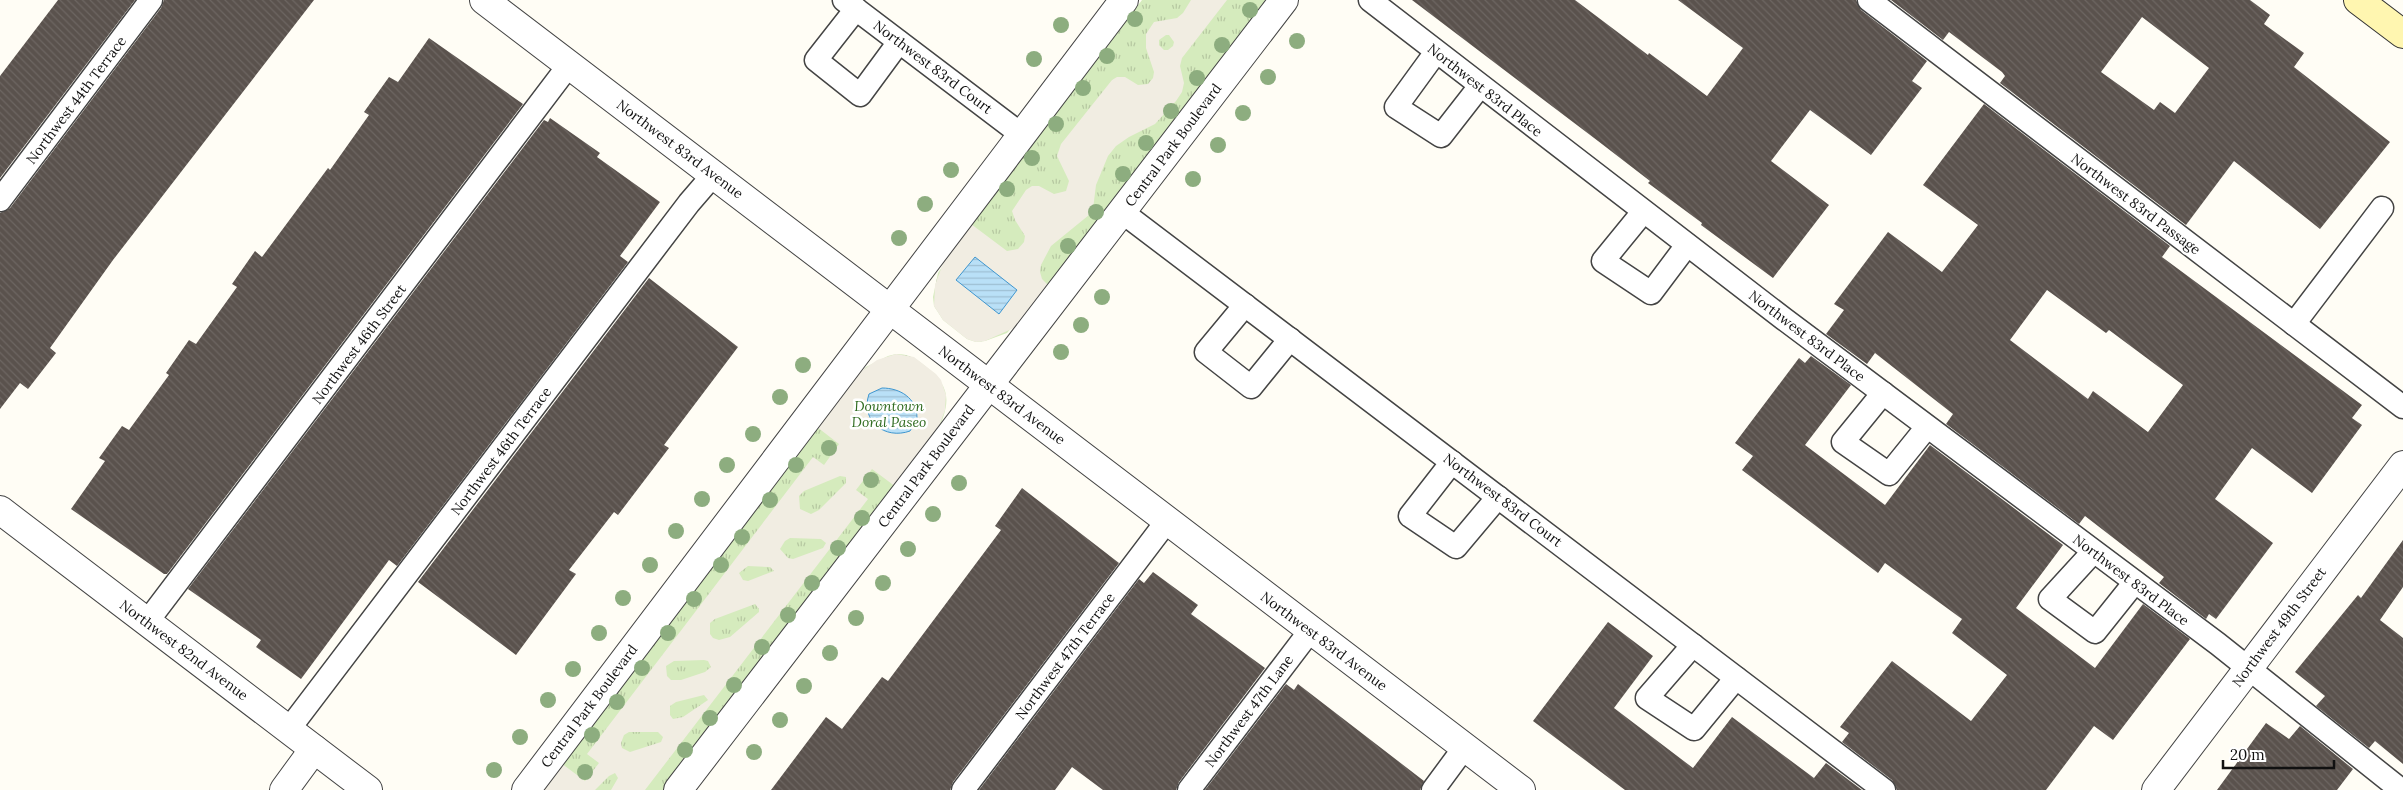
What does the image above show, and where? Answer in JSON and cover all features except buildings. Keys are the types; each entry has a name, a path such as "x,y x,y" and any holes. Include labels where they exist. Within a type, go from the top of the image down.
{"street":[{"name":"Northwest 83rd Avenue","path":"484,0 1521,790"},
{"name":"Central Park Boulevard","path":"526,790 1124,0"},
{"name":"Central Park Boulevard","path":"678,790 1284,0"},
{"path":"2358,0 2401,27"},
{"name":"Northwest 49th Street","path":"2156,790 2403,465"},
{"name":"Northwest 82nd Avenue","path":"0,510 368,790"},
{"path":"284,790 314,749"}],"lane":[{"name":"Northwest 44th Terrace","path":"0,200 151,0"},
{"name":"Northwest 83rd Place","path":"1370,0 1687,245 2248,668 2392,787"},
{"name":"Northwest 83rd Passage","path":"1869,0 2403,407"},
{"name":"Northwest 83rd Court","path":"850,5 1022,134"},
{"path":"850,5 816,60 860,95 899,42"},
{"path":"1436,52 1396,107 1441,136 1480,86"},
{"name":"Northwest 46th Street","path":"148,622 570,65"},
{"name":"Northwest 46th Terrace","path":"289,729 689,203 714,174"},
{"path":"2294,324 2382,208"},
{"name":"Northwest 83rd Court","path":"1122,212 1884,790"},
{"path":"1644,212 1603,262 1651,293 1687,245"},
{"path":"1245,305 1206,352 1251,387 1290,339"},
{"path":"1883,393 1843,442 1889,474 1927,427"},
{"path":"1452,462 1410,516 1456,547 1498,496"},
{"name":"Northwest 47th Terrace","path":"963,790 1166,521"},
{"path":"2093,552 2050,599 2095,632 2135,582"},
{"name":"Northwest 47th Lane","path":"1188,790 1310,631"},
{"path":"1693,645 1647,698 1694,729 1736,678"},
{"path":"1433,790 1464,748"}],"green space":[{"path":"1142,0 1267,0 1049,286 1007,333 985,341 976,342 967,339 943,320 934,306 933,297 938,273 971,224"},
{"name":"Downtown Doral Paseo","path":"896,354 912,357 941,382 946,397 946,405 936,435 665,790 541,790 817,427 866,367"}],"shaded area":[{"path":"1191,0 1227,0 1182,58 1180,66 1184,83 1182,92 1176,101 1155,124 1116,146 1108,156 1096,185 1093,209 1089,215 1051,246 1041,265 1040,272 1042,279 1049,286 1016,327 985,341 976,342 967,339 943,320 934,306 935,285 945,258 971,224 1007,251 1018,249 1024,242 1025,236 1012,211 1026,190 1032,186 1039,186 1054,194 1066,191 1069,181 1057,156 1061,144 1112,80 1117,77 1125,77 1138,85 1148,84 1153,78 1154,72 1146,48 1146,34 1154,22 1177,18 1183,13","holes":["1169,35 1174,42 1173,46 1168,50 1164,50 1159,45 1159,40"]},
{"name":"Downtown Doral Paseo","path":"896,354 914,357 936,374 941,380 946,395 945,410 936,435 896,487 872,469 856,490 868,499 645,790 611,790 618,778 615,773 609,776 595,790 541,790 561,763 585,781 599,763 587,754 813,457 824,465 839,444 817,427 855,376 877,360","holes":["840,476 846,477 846,483 819,510 811,514 800,509 799,496 804,491","790,538 821,539 826,543 823,548 793,559 788,558 780,549 785,541","748,566 770,567 774,571 748,581 743,580 739,573","755,604 759,609 759,612 730,637 719,640 713,638 710,634 710,623 715,619","704,660 708,661 711,667 705,672 681,680 671,680 667,676 666,666 674,661","704,695 708,700 683,717 673,719 670,715 670,706 676,702","629,732 658,732 663,737 661,742 630,752 622,748 621,743 624,735"]}],"water":[{"path":"975,257 1017,290 999,314 956,280"},
{"path":"882,388 901,392 911,400 917,418 910,431 892,433 877,426 871,420 867,404 869,394"}]}
